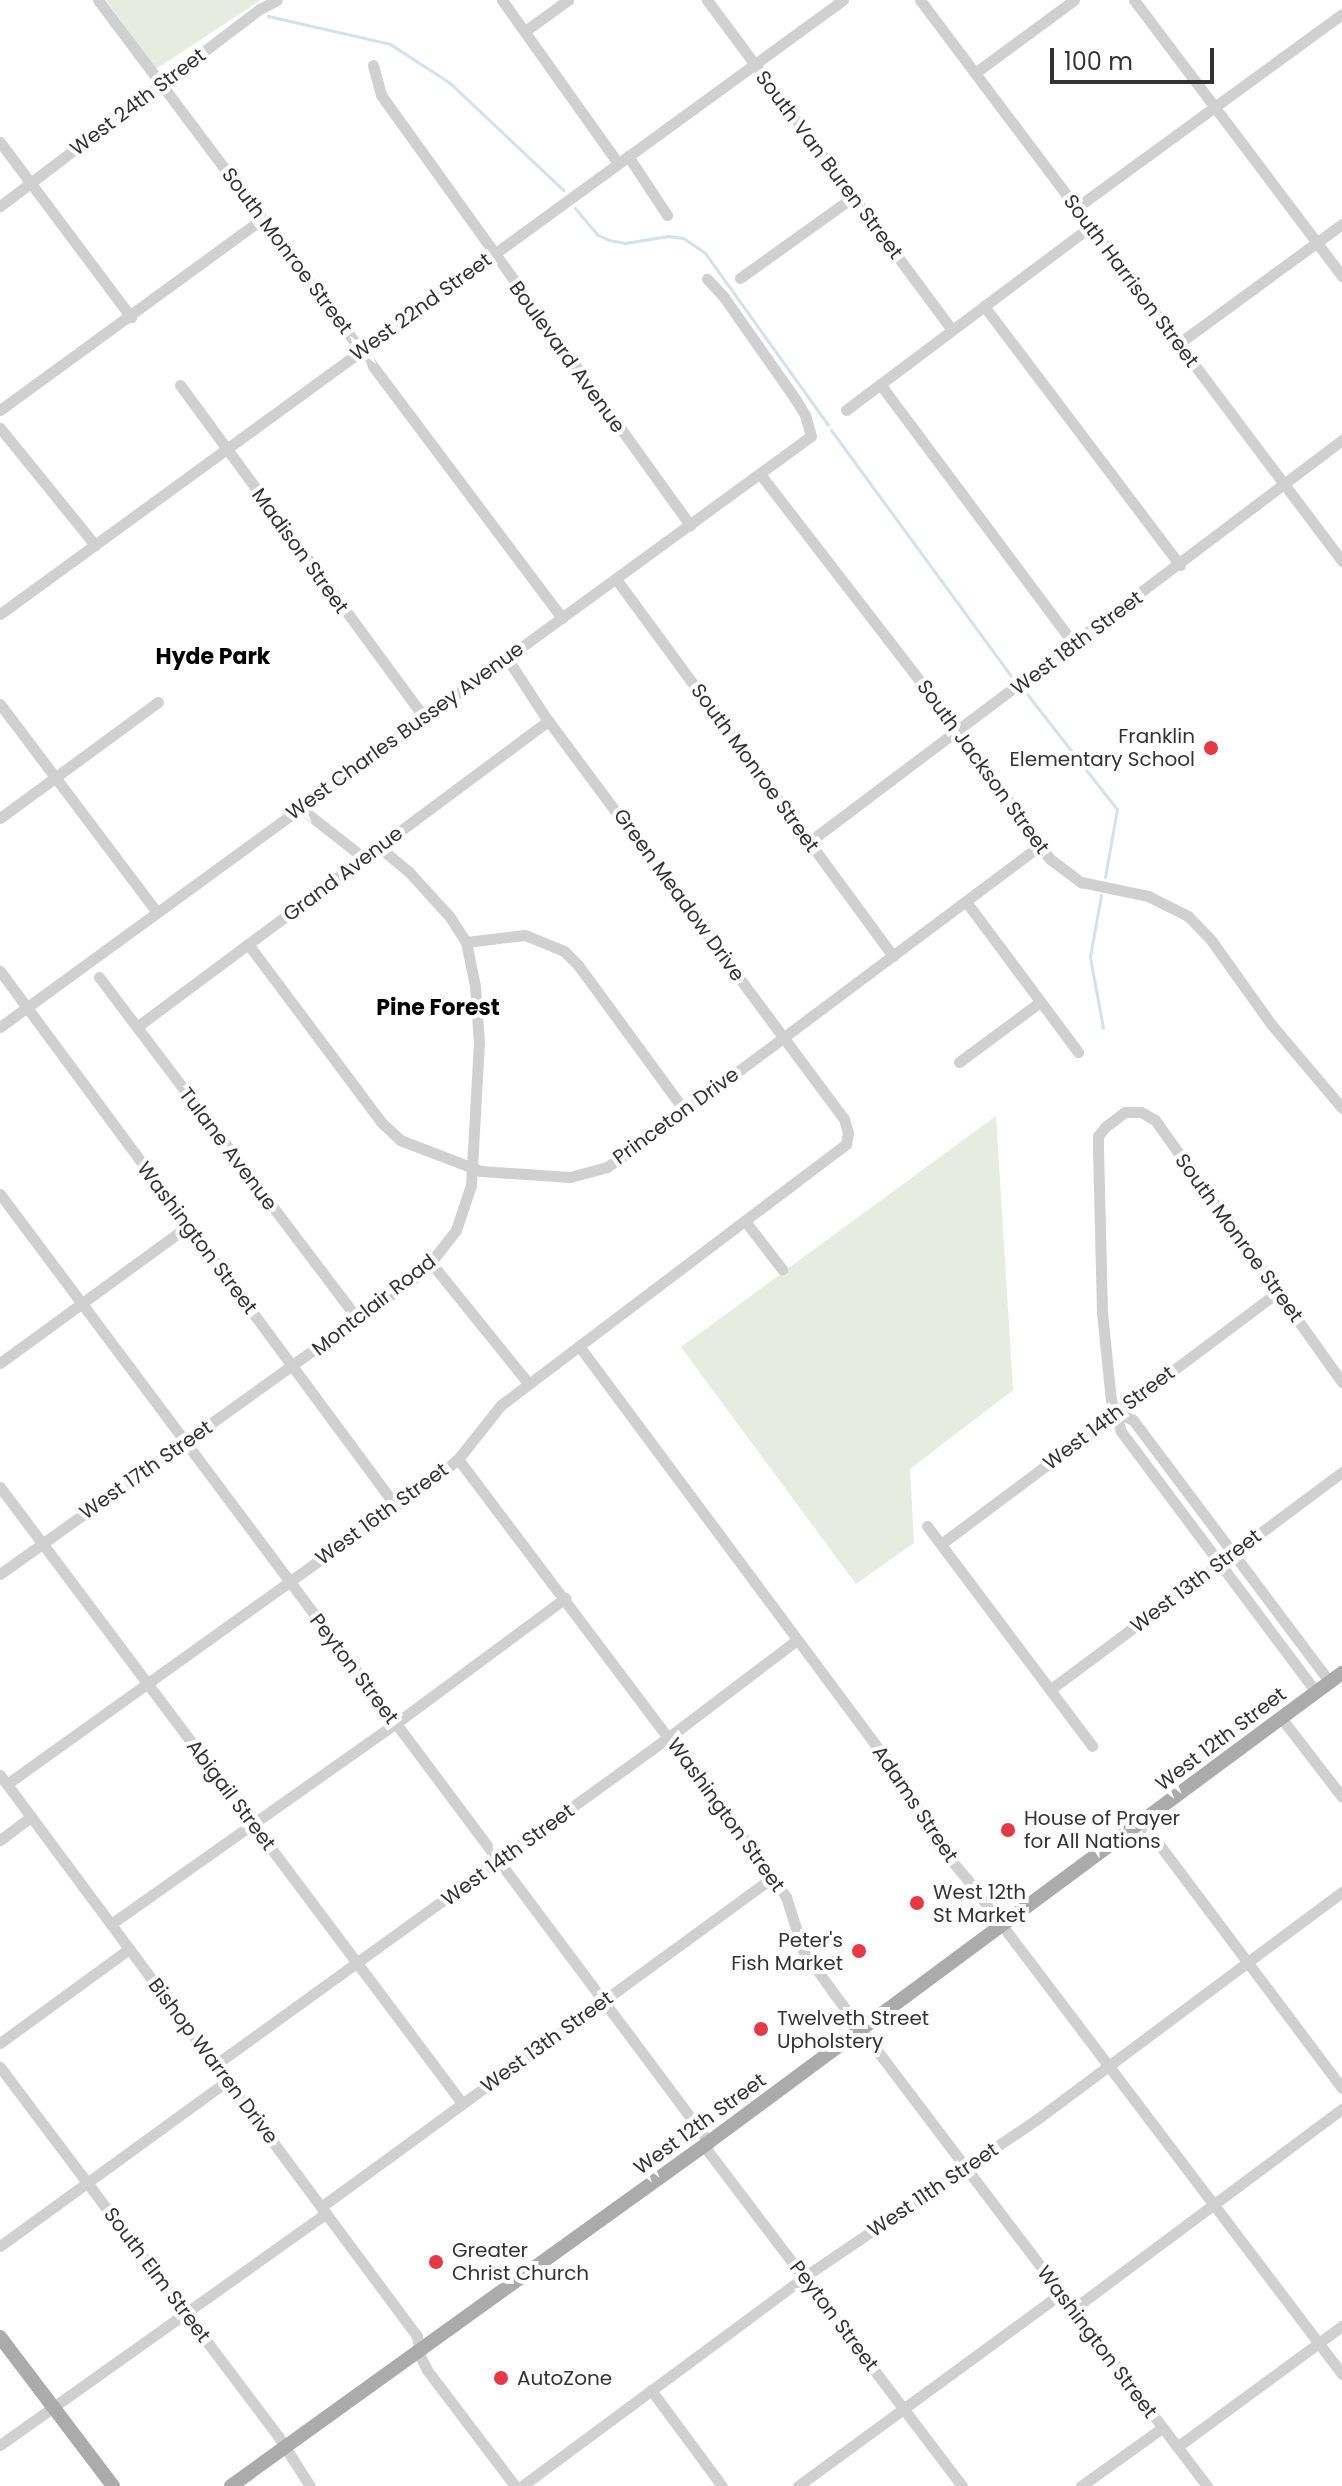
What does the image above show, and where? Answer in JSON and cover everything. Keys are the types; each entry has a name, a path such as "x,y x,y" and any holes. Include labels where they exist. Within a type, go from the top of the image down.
{"main road":[{"name":"West 12th Street","path":"231,2486 707,2144 1336,1678"},
{"path":"0,2337 113,2486"}],"street":[{"name":"South Monroe Street","path":"98,0 562,618"},
{"name":"West 24th Street","path":"0,206 161,83 277,0"},
{"path":"502,0 667,215"},
{"path":"525,31 568,0"},
{"name":"South Van Buren Street","path":"707,0 952,330"},
{"name":"West 22nd Street","path":"0,614 843,0"},
{"name":"South Harrison Street","path":"920,0 1342,561"},
{"path":"975,73 1074,0"},
{"path":"1134,0 1342,276"},
{"path":"1076,208 1342,14"},
{"name":"Boulevard Avenue","path":"373,65 381,95 493,255 690,525"},
{"path":"0,142 131,317"},
{"path":"740,278 853,197"},
{"path":"0,410 262,219"},
{"path":"1178,344 1342,224"},
{"path":"846,410 1090,227"},
{"name":"West Charles Bussey Avenue","path":"0,1027 811,436 796,400 724,297 707,279"},
{"path":"984,306 1180,565"},
{"path":"880,384 1074,644"},
{"name":"Madison Street","path":"180,385 423,716"},
{"path":"0,428 95,545"},
{"name":"West 18th Street","path":"809,842 1014,691 1342,440"},
{"name":"South Jackson Street","path":"760,474 958,731 1040,846 1071,876 1102,888 1162,900 1200,927 1271,1024 1342,1108"},
{"name":"South Monroe Street","path":"616,579 893,956"},
{"name":"Green Meadow Drive","path":"507,658 548,721 844,1119 848,1133"},
{"path":"0,818 158,702"},
{"path":"0,704 157,912"},
{"name":"Grand Avenue","path":"138,1026 548,721"},
{"path":"299,807 364,858"},
{"name":"Princeton Drive","path":"248,944 392,1134 472,1168 555,1178 585,1175 612,1163 785,1038 1040,846"},
{"name":"Montclair Road","path":"292,1366 432,1264 461,1219 472,1168 479,1016 466,942 430,893 379,847"},
{"path":"967,903 1078,1052"},
{"path":"466,942 525,935 564,951 578,965 684,1110"},
{"name":"Washington Street","path":"0,971 395,1505"},
{"name":"Tulane Avenue","path":"99,977 358,1319"},
{"path":"959,1062 1040,1002"},
{"name":"South Monroe Street","path":"1116,1413 1111,1401 1102,1312 1098,1136 1125,1112 1141,1112 1155,1120 1342,1382"},
{"name":"West 16th Street","path":"4,1780 149,1685 458,1459 501,1405 841,1150 848,1133"},
{"name":"Peyton Street","path":"0,1194 962,2486"},
{"path":"745,1221 782,1269"},
{"path":"0,1363 188,1226"},
{"path":"432,1264 528,1383"},
{"name":"West 14th Street","path":"941,1544 1278,1292"},
{"name":"Adams Street","path":"579,1346 901,1779 939,1846 1342,2374"},
{"name":"West 17th Street","path":"0,1574 292,1366"},
{"path":"1116,1413 1133,1420 1233,1554 1336,1678"},
{"path":"1116,1413 1121,1431 1316,1692"},
{"name":"Washington Street","path":"458,1459 773,1877 786,1897 803,1950 1207,2486"},
{"name":"West 13th Street","path":"1051,1689 1342,1472"},
{"name":"Abigail Street","path":"0,1487 462,2103"},
{"path":"927,1526 1092,1746"},
{"path":"111,1924 395,1724 565,1598"},
{"name":"West 14th Street","path":"215,2065 669,1737 797,1640"},
{"path":"1282,1719 1342,1797"},
{"name":"Bishop Warren Drive","path":"4,1780 417,2336 427,2370 515,2486"},
{"path":"0,1840 31,1817"},
{"path":"1143,1823 1342,2088"},
{"name":"West 13th Street","path":"0,2445 186,2314 462,2103 773,1877"},
{"name":"West 11th Street","path":"522,2486 804,2277 1109,2067 1342,1892"},
{"path":"0,2043 129,1949"},
{"name":"South Elm Street","path":"0,2067 286,2448 310,2486"},
{"path":"0,2246 227,2081"},
{"path":"1072,2310 1342,2109"},
{"path":"798,2486 1060,2294"},
{"path":"1177,2447 1342,2326"},
{"path":"651,2390 722,2486"},
{"path":"1081,2486 1162,2428"}],"shaded area":[{"path":"106,0 261,0 156,69"},
{"path":"996,1116 1013,1390 910,1469 914,1543 856,1584 681,1347"}],"waterway":[{"path":"268,16 390,44 450,83 563,190"},
{"path":"575,208 598,235 609,240 625,243 668,236 683,238 705,253 828,425"},
{"path":"831,430 1014,680"},
{"path":"1027,694 1117,809 1105,877"},
{"path":"1101,895 1090,957 1103,1028"}],"place":[{"name":"Franklin Elementary School","path":"1211,748"},
{"name":"House of Prayer for All Nations","path":"1008,1830"},
{"name":"West 12th St Market","path":"917,1903"},
{"name":"Peter's Fish Market","path":"859,1951"},
{"name":"Twelveth Street Upholstery","path":"761,2029"},
{"name":"Greater Christ Church","path":"436,2262"},
{"name":"AutoZone","path":"501,2378"}],"district":[{"name":"Hyde Park","path":"213,657"},
{"name":"Pine Forest","path":"438,1008"}]}
